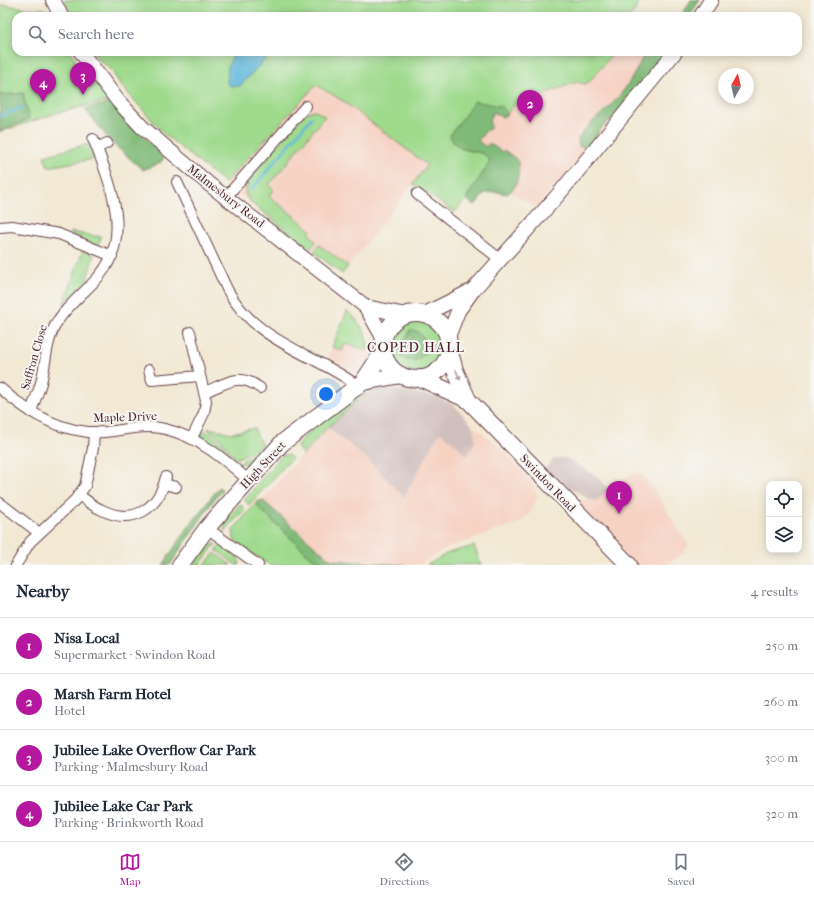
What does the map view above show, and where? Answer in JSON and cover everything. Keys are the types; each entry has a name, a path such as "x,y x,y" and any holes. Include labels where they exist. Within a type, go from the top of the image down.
{"main road":[{"path":"54,0 59,12"},
{"path":"704,12 711,0"},
{"name":"Malmesbury Road","path":"84,56 118,101 142,128 226,197 366,307"},
{"path":"366,307 384,344 389,365 401,375 420,378 430,376 440,369 446,360 448,343 458,311 473,290 501,260 616,126 672,56"},
{"path":"366,307 406,314 425,314 473,290"},
{"path":"384,344 392,324 406,314"},
{"path":"425,314 439,322 448,343"},
{"name":"Swindon Road","path":"448,343 455,370 468,400 629,565"},
{"name":"High Street","path":"180,565 207,528 282,443 361,384 384,344"},
{"name":"High Street","path":"361,384 401,375"},
{"name":"Swindon Road","path":"420,378 468,400"}],"street":[{"path":"226,197 306,106"},
{"name":"Saffron Close","path":"31,412 40,384 48,345 57,322 101,274 112,256 116,244 117,230 115,209 99,144"},
{"path":"177,182 226,289 250,322 278,342 361,384"},
{"path":"417,194 501,260"},
{"path":"0,227 12,226 59,234 112,256"},
{"path":"190,332 206,401 204,413 192,438"},
{"path":"149,370 152,380 200,376"},
{"path":"205,392 238,379 250,382 260,388"},
{"name":"Maple Drive","path":"0,388 31,412 68,427 94,432 150,427 164,428 192,438 217,454 248,480"},
{"path":"16,565 22,552 38,532 79,495 88,477 94,432"},
{"path":"79,495 108,513 133,515 140,514 152,505 161,494 165,481 176,487"},
{"path":"0,502 38,532"},
{"path":"207,528 252,563"}],"shaded area":[{"path":"611,56 646,56 619,112 536,208 486,176 499,158 474,140 493,109 506,115 515,104 577,82 590,81"},
{"path":"316,85 343,101 428,166 342,274 225,183"},
{"path":"347,311 365,331 368,350 375,352 362,374 327,360"},
{"path":"385,387 438,397 455,406 472,425 475,433 475,441 467,456 458,446 440,432 404,497 366,458 327,427 354,400 371,390"},
{"path":"472,425 508,454 524,471 534,486 538,497 529,514 521,522 447,548 419,565 331,560 262,500 327,427 366,458 404,497 440,432 460,448 475,433"},
{"path":"566,458 601,479 608,490 599,499 595,501 590,500 545,469 554,459"},
{"path":"640,472 654,489 688,545 684,553 666,565 635,565 573,500 595,501 608,490 635,473"}],"green space":[{"path":"64,0 639,0 637,8 634,12 70,12"},
{"path":"691,0 700,0 692,12 684,12"},
{"path":"5,5 31,9 45,9 48,12 12,12 12,56 73,56 84,83 95,82 112,100 57,113 0,132 0,6"},
{"path":"96,56 611,56 590,81 585,84 577,82 515,104 506,115 505,110 499,106 490,105 450,135 459,147 482,154 487,157 490,162 467,198 455,212 413,184 427,165 343,101 316,85 225,183 165,135 120,84 109,67 100,61"},
{"path":"643,56 663,56 619,112 600,129 591,144 585,147 579,146 578,139 581,134 619,96 638,68"},
{"path":"23,93 29,119 0,131 0,95"},
{"path":"475,101 503,107 506,115 502,117 493,112 489,121 491,126 489,130 487,129 478,141 486,147 489,143 502,152 504,150 516,159 519,164 517,181 511,191 507,194 498,192 485,193 476,204 473,205 467,200 468,195 490,162 487,157 482,154 459,147 450,135"},
{"path":"112,102 164,158 160,163 143,170 111,142 85,109"},
{"path":"314,110 325,116 269,185 274,190 269,196 310,229 310,234 316,242 310,249 249,201 245,193 248,180 305,113"},
{"path":"88,144 94,159 48,167 44,156"},
{"path":"70,232 101,237 98,246 70,234"},
{"path":"319,245 348,266 342,274 314,252"},
{"path":"83,250 94,255 86,282 64,303"},
{"path":"347,311 356,319 365,333 368,350 345,344 342,351 332,347"},
{"path":"413,320 425,322 434,328 439,336 442,346 440,355 436,363 428,369 417,372 406,371 398,366 392,358 390,349 391,340 395,331 402,324","holes":["409,331 416,360 406,360 400,356 400,343 409,335"]},
{"path":"410,330 414,330 422,336 427,351 417,360 406,360 400,356 400,343 409,335"},
{"path":"366,393 326,429 303,455 297,447 306,435 324,419 358,394"},
{"path":"201,428 222,443 235,461 233,462 202,438"},
{"path":"209,428 232,433 254,428 262,446 236,459 221,439 208,430"},
{"path":"260,449 263,451 248,463 237,464"},
{"path":"282,455 288,455 292,458 249,505 244,500"},
{"path":"219,487 223,490 215,498 170,565 163,565 183,534"},
{"path":"262,500 331,560 405,565 330,565 312,558 259,508 257,502"},
{"path":"257,502 259,508 312,558 330,565 271,565 264,562 234,540 233,530"},
{"path":"240,504 245,509 224,532 225,522"},
{"path":"216,544 199,565 193,565 206,546"},
{"path":"220,545 237,556 240,565 236,565 216,550"},
{"path":"474,546 481,564 427,565 448,553"},
{"path":"215,553 231,565 204,565"}],"water":[{"path":"233,56 268,56 240,86 231,86 227,83 228,66"}],"waterway":[{"path":"0,116 23,107"},
{"path":"252,189 312,117"}],"place":[{"name":"Jubilee Lake Overflow Car Park","path":"83,95"},
{"name":"Jubilee Lake Car Park","path":"43,102"},
{"name":"Marsh Farm Hotel","path":"530,123"},
{"name":"Nisa Local","path":"619,514"}],"district":[{"name":"COPED HALL","path":"416,347"}]}
